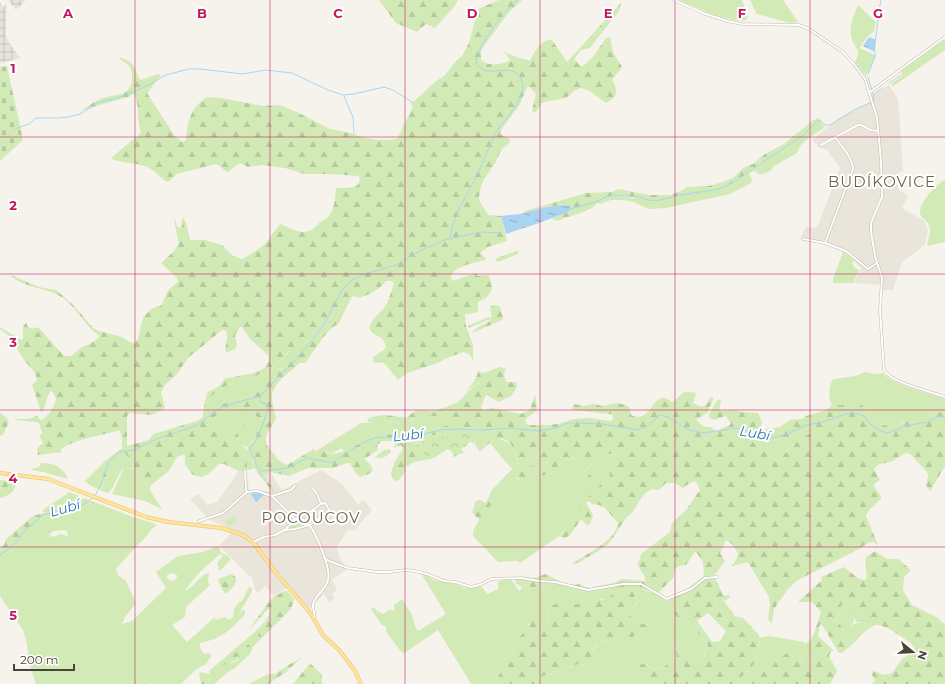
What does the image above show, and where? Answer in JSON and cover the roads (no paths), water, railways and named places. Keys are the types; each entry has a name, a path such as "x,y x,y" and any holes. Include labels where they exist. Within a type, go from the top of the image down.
{"main road":[{"path":"0,473 48,479 150,518 226,529 243,535 253,542 314,619 322,635 340,651 351,666 361,684"}],"street":[{"path":"674,0 703,13 727,21 742,24 799,25 809,29 843,52 854,64 871,91 877,118 882,197 871,223 871,232 877,263 882,278 880,310 884,370 886,375 895,380 945,397"},
{"path":"871,91 945,37"},
{"path":"821,145 858,125 878,131"},
{"path":"826,243 853,169 852,162 835,137"},
{"path":"803,239 826,243 846,251 868,269 877,263"},
{"path":"245,470 246,489 248,492"},
{"path":"272,496 290,490 296,486"},
{"path":"312,487 321,504"},
{"path":"199,521 223,513 248,492 257,491 272,496 295,519"},
{"path":"253,542 285,530 310,525 329,510 326,504 321,504 311,512 295,519 285,530"},
{"path":"299,518 305,520 310,525 324,558 328,579 326,585 314,602 314,619"},
{"path":"324,558 348,568 378,572 406,570 414,571 428,574 444,581 455,582 471,587 482,584 491,579 521,578 555,582 588,590 623,584 641,584 667,599 691,589 705,578 717,577"}],"water":[{"path":"869,37 876,40 875,52 863,46"},
{"path":"569,205 571,208 568,212 506,234 501,216 520,214 547,207"},
{"path":"257,492 264,495 256,502 251,494"}],"waterway":[{"path":"450,238 454,221 495,134 514,109 523,88 522,81 518,74 513,71 487,71 476,63 481,47 486,38 505,12 517,0"},
{"path":"875,41 881,0"},
{"path":"868,74 875,57 875,52"},
{"path":"133,92 166,75 189,69 243,74 265,70 292,73 328,90 343,95 384,87 393,90 412,102"},
{"path":"889,83 901,75"},
{"path":"868,77 873,94"},
{"path":"570,209 599,201 613,195 661,200 721,188 735,181 805,134 818,120 825,125 830,125 856,109 874,101 873,95 882,88"},
{"path":"15,129 29,124 36,118 58,118 80,114 97,103 132,92"},
{"path":"344,96 353,117 354,133"},
{"path":"258,397 268,389 273,382 289,367 314,338 326,321 342,290 352,280 362,275 396,265 420,251 444,240 481,232 501,233"},
{"name":"Lubí","path":"95,496 108,463 119,452 134,450 161,437 197,425 223,406 257,397 260,397 261,403 267,404 269,407 257,439 250,449 257,466 261,471 288,468 308,458 332,463 355,447 374,438 406,438 441,430 484,430 511,428 537,431 556,428 568,423 602,424 638,430 646,427 660,415 668,417 687,429 703,433 738,428 761,437 772,438 784,435 807,425 823,422 848,413 864,416 872,426 887,433 905,426 928,422 937,417 945,417"},
{"name":"Lubí","path":"0,555 15,544 27,528 36,522 42,515 81,506 93,498"}],"district":[{"name":"BUDÍKOVICE","path":"882,182"},
{"name":"POCOUCOV","path":"311,518"}]}
